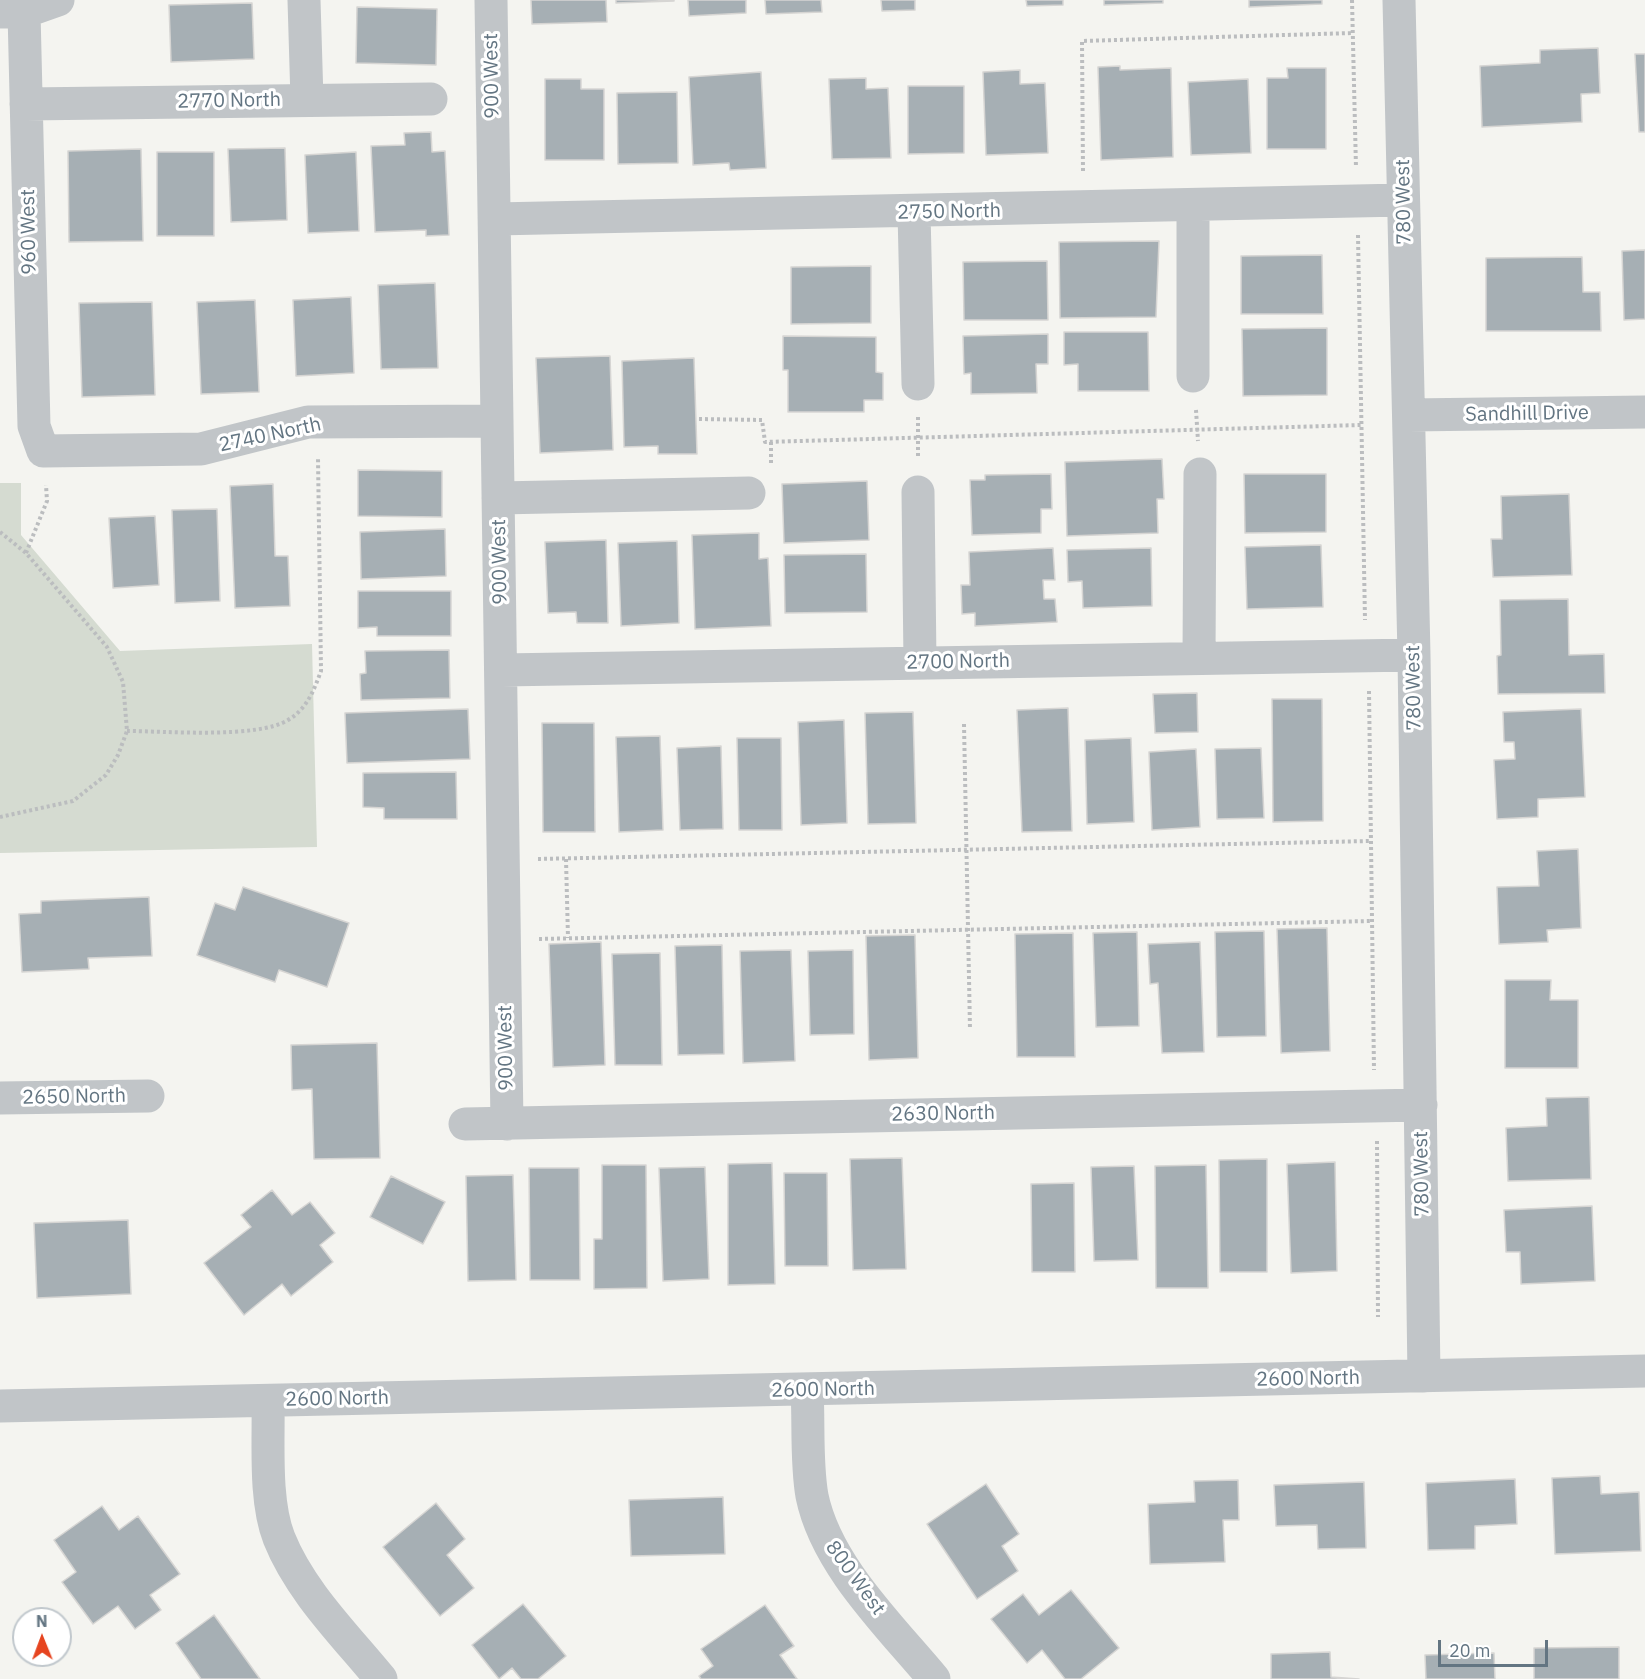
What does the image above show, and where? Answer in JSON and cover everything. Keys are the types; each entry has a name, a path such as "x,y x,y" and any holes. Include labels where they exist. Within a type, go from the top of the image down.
{"street":[{"path":"12,12 58,0"},
{"path":"304,0 307,100"},
{"name":"900 West","path":"491,0 507,1124"},
{"name":"780 West","path":"1399,0 1414,654 1424,1376"},
{"name":"960 West","path":"12,12 26,104 34,426 43,451"},
{"name":"2770 North","path":"26,104 431,99"},
{"name":"2750 North","path":"495,219 1403,200"},
{"path":"1192,206 1193,376"},
{"path":"914,212 918,384"},
{"name":"Sandhill Drive","path":"1409,415 1645,412"},
{"name":"2740 North","path":"43,451 201,449 308,422 497,421"},
{"path":"1200,474 1200,658"},
{"path":"918,492 920,663"},
{"path":"498,498 749,493"},
{"name":"2700 North","path":"502,670 1414,654"},
{"name":"2650 North","path":"0,1098 148,1096"},
{"name":"2630 North","path":"465,1124 1421,1105"},
{"name":"2600 North","path":"0,1406 1645,1371"},
{"name":"800 West","path":"807,1390 812,1495 822,1532 843,1567 933,1679"},
{"path":"268,1401 271,1495 278,1536 297,1575 381,1679"}],"path":[{"path":"1352,0 1356,163"},
{"path":"1083,178 1082,41 1353,33"},
{"path":"1359,242 1364,614"},
{"path":"1193,376 1200,474"},
{"path":"918,384 918,492"},
{"path":"699,419 762,420 765,442 1361,425"},
{"path":"127,731 243,731 266,727 288,720 312,697 321,671 317,450"},
{"path":"26,553 47,501 43,451"},
{"path":"0,532 26,553 107,647 123,682 127,731 118,755 106,775 72,801 0,817"},
{"path":"1369,696 1374,1070"},
{"path":"964,724 970,1029"},
{"path":"528,860 1371,841"},
{"path":"566,859 568,938"},
{"path":"532,940 1372,921"},
{"path":"1377,1145 1378,1317"}],"shaded area":[{"path":"0,483 21,483 21,535 120,651 312,644 317,847 0,853"}],"building":[{"path":"531,0 606,0 607,22 532,24"},
{"path":"616,0 674,0 674,1 616,3"},
{"path":"688,0 746,0 746,13 689,16"},
{"path":"765,0 821,0 822,12 766,14"},
{"path":"881,0 915,0 915,10 882,11"},
{"path":"1026,0 1063,0 1063,5 1027,6"},
{"path":"1104,0 1163,0 1163,3 1104,5"},
{"path":"1249,0 1322,0 1322,4 1249,7"},
{"path":"252,3 254,59 171,62 169,5"},
{"path":"357,7 437,9 436,65 356,63"},
{"path":"1598,48 1600,93 1581,94 1582,122 1482,127 1480,66 1540,63 1540,50"},
{"path":"1635,54 1645,54 1645,132 1639,132"},
{"path":"1120,66 1120,70 1171,68 1173,157 1101,160 1098,67"},
{"path":"1287,68 1326,68 1326,149 1267,149 1267,78 1288,78"},
{"path":"1020,70 1020,84 1045,83 1048,153 986,155 983,72"},
{"path":"761,72 766,168 730,170 729,163 693,165 689,77"},
{"path":"866,78 866,89 888,88 891,158 832,159 829,79"},
{"path":"545,79 581,79 581,89 604,89 604,160 545,160"},
{"path":"1248,79 1251,153 1191,155 1188,82"},
{"path":"908,86 964,86 964,153 908,154"},
{"path":"677,92 678,163 618,164 617,93"},
{"path":"431,132 432,152 445,151 449,235 426,236 426,230 375,232 371,146 405,145 404,133"},
{"path":"285,148 287,220 231,222 228,149"},
{"path":"141,149 143,241 69,242 68,151"},
{"path":"157,152 214,152 214,236 157,236"},
{"path":"356,152 359,231 308,233 305,155"},
{"path":"1159,241 1156,317 1060,318 1059,242"},
{"path":"1645,250 1645,319 1624,320 1622,251"},
{"path":"1322,255 1323,314 1241,314 1241,256"},
{"path":"1582,257 1583,292 1600,292 1601,331 1486,331 1486,258"},
{"path":"1047,261 1048,320 964,320 963,262"},
{"path":"871,266 871,323 791,324 791,267"},
{"path":"435,283 438,368 381,369 378,285"},
{"path":"351,297 354,373 296,376 293,300"},
{"path":"255,300 259,392 201,394 197,302"},
{"path":"152,302 155,395 82,397 79,303"},
{"path":"1327,328 1327,395 1243,396 1242,329"},
{"path":"1064,332 1148,332 1149,391 1078,391 1078,364 1064,365"},
{"path":"1048,334 1048,364 1036,364 1037,393 971,394 971,373 964,374 963,336"},
{"path":"783,336 876,337 876,372 883,373 883,400 864,400 864,412 788,412 788,370 783,370"},
{"path":"610,356 613,450 540,453 536,358"},
{"path":"694,358 697,454 658,454 658,446 624,447 622,361"},
{"path":"1162,459 1164,499 1157,499 1158,533 1067,536 1065,462"},
{"path":"358,470 442,471 442,517 358,516"},
{"path":"1051,474 1052,509 1041,509 1041,533 972,535 970,480 985,480 985,475"},
{"path":"1244,474 1326,474 1326,532 1245,533"},
{"path":"867,481 869,540 784,543 782,484"},
{"path":"273,484 275,556 288,556 290,606 235,608 230,486"},
{"path":"1569,494 1572,575 1493,577 1491,539 1502,539 1501,496"},
{"path":"217,509 220,601 175,603 172,510"},
{"path":"155,516 159,585 113,588 109,518"},
{"path":"445,529 446,576 361,579 360,532"},
{"path":"759,533 759,559 768,558 771,626 695,629 692,535"},
{"path":"606,540 608,623 577,623 576,612 548,613 545,542"},
{"path":"677,541 679,623 621,626 618,543"},
{"path":"1321,545 1323,607 1247,609 1245,547"},
{"path":"1053,548 1055,580 1043,580 1044,599 1055,599 1057,622 975,626 975,613 962,614 961,585 970,585 969,552"},
{"path":"1151,548 1152,606 1083,608 1082,581 1068,582 1067,550"},
{"path":"866,554 867,612 785,613 784,555"},
{"path":"358,591 451,591 451,636 377,636 377,627 358,628"},
{"path":"1568,599 1569,655 1604,654 1605,693 1498,694 1497,656 1501,655 1500,600"},
{"path":"449,650 450,698 361,700 360,674 366,673 365,651"},
{"path":"1197,693 1198,732 1155,733 1153,694"},
{"path":"1272,699 1322,699 1323,821 1273,822"},
{"path":"1068,708 1072,831 1022,832 1017,710"},
{"path":"468,709 470,759 347,763 345,713"},
{"path":"1581,709 1585,797 1538,799 1538,817 1497,819 1494,760 1515,759 1514,742 1504,742 1503,712"},
{"path":"913,712 916,823 868,824 865,713"},
{"path":"844,720 847,823 801,825 798,722"},
{"path":"542,723 594,723 595,832 543,832"},
{"path":"660,736 663,830 619,832 616,737"},
{"path":"737,738 781,738 782,830 739,830"},
{"path":"1131,738 1134,822 1087,824 1085,740"},
{"path":"721,746 723,829 680,830 677,748"},
{"path":"1261,748 1264,818 1217,819 1215,749"},
{"path":"1196,749 1200,827 1152,830 1149,752"},
{"path":"456,772 457,819 384,819 384,808 363,807 363,773"},
{"path":"1578,849 1581,928 1547,930 1548,942 1499,944 1497,887 1539,886 1537,851"},
{"path":"243,887 349,923 327,987 279,970 275,982 197,955 215,903 235,910"},
{"path":"149,897 152,956 88,958 89,969 22,972 19,914 41,913 41,901"},
{"path":"1327,928 1330,1051 1281,1053 1277,929"},
{"path":"1264,931 1266,1036 1217,1037 1215,932"},
{"path":"1137,932 1139,1026 1096,1027 1093,933"},
{"path":"1073,933 1075,1057 1017,1057 1015,934"},
{"path":"915,935 918,1058 869,1060 866,936"},
{"path":"601,942 605,1065 553,1067 549,944"},
{"path":"1200,942 1204,1052 1162,1053 1158,983 1150,984 1148,944"},
{"path":"722,945 724,1054 678,1055 675,946"},
{"path":"791,950 795,1061 743,1063 740,951"},
{"path":"853,950 854,1034 810,1035 808,951"},
{"path":"660,953 662,1065 615,1065 612,954"},
{"path":"1505,980 1551,980 1550,1000 1578,1000 1578,1068 1505,1068"},
{"path":"377,1043 380,1158 314,1159 312,1089 292,1090 291,1045"},
{"path":"1589,1097 1591,1179 1508,1181 1506,1128 1547,1126 1546,1098"},
{"path":"902,1158 906,1269 853,1270 850,1159"},
{"path":"1267,1159 1267,1272 1220,1272 1219,1160"},
{"path":"1335,1162 1337,1271 1291,1273 1287,1164"},
{"path":"772,1163 775,1284 728,1285 728,1164"},
{"path":"602,1165 646,1165 647,1288 594,1289 594,1239 602,1239"},
{"path":"1206,1165 1208,1288 1156,1288 1155,1166"},
{"path":"1134,1166 1138,1260 1094,1261 1091,1167"},
{"path":"705,1167 709,1279 663,1281 659,1168"},
{"path":"529,1168 579,1168 580,1280 530,1280"},
{"path":"784,1173 827,1173 828,1266 785,1266"},
{"path":"513,1175 516,1280 468,1281 466,1176"},
{"path":"391,1176 445,1202 423,1244 370,1217"},
{"path":"1074,1183 1075,1272 1032,1272 1031,1184"},
{"path":"272,1190 292,1215 310,1202 335,1233 320,1245 333,1262 291,1296 282,1284 244,1315 204,1263 251,1227 241,1215"},
{"path":"1592,1206 1595,1281 1521,1284 1520,1252 1506,1252 1504,1210"},
{"path":"128,1220 131,1294 37,1298 34,1223"},
{"path":"1600,1476 1601,1494 1639,1492 1641,1551 1555,1554 1552,1478"},
{"path":"1515,1479 1517,1524 1475,1526 1475,1549 1428,1550 1426,1483"},
{"path":"1238,1480 1239,1520 1223,1520 1225,1562 1150,1564 1148,1504 1195,1502 1194,1481"},
{"path":"1364,1482 1366,1548 1318,1549 1317,1525 1276,1526 1274,1485"},
{"path":"986,1484 1019,1534 1002,1546 1018,1571 977,1599 927,1524"},
{"path":"723,1497 725,1554 631,1556 629,1500"},
{"path":"436,1503 465,1539 447,1555 474,1588 440,1616 383,1547"},
{"path":"102,1506 119,1530 138,1516 180,1574 150,1595 161,1610 135,1629 118,1606 93,1624 62,1582 76,1572 54,1540"},
{"path":"1071,1590 1119,1648 1081,1679 1065,1679 1042,1650 1027,1663 991,1619 1023,1594 1039,1615"},
{"path":"523,1604 566,1656 538,1679 521,1679 512,1668 499,1679 472,1645"},
{"path":"765,1605 794,1646 780,1655 797,1679 701,1679 699,1676 713,1666 701,1649"},
{"path":"214,1615 260,1679 201,1679 176,1643"},
{"path":"1619,1647 1619,1679 1534,1679 1534,1648"},
{"path":"1330,1652 1331,1677 1359,1679 1271,1679 1271,1654"},
{"path":"1494,1653 1495,1679 1426,1679 1425,1655"}]}
